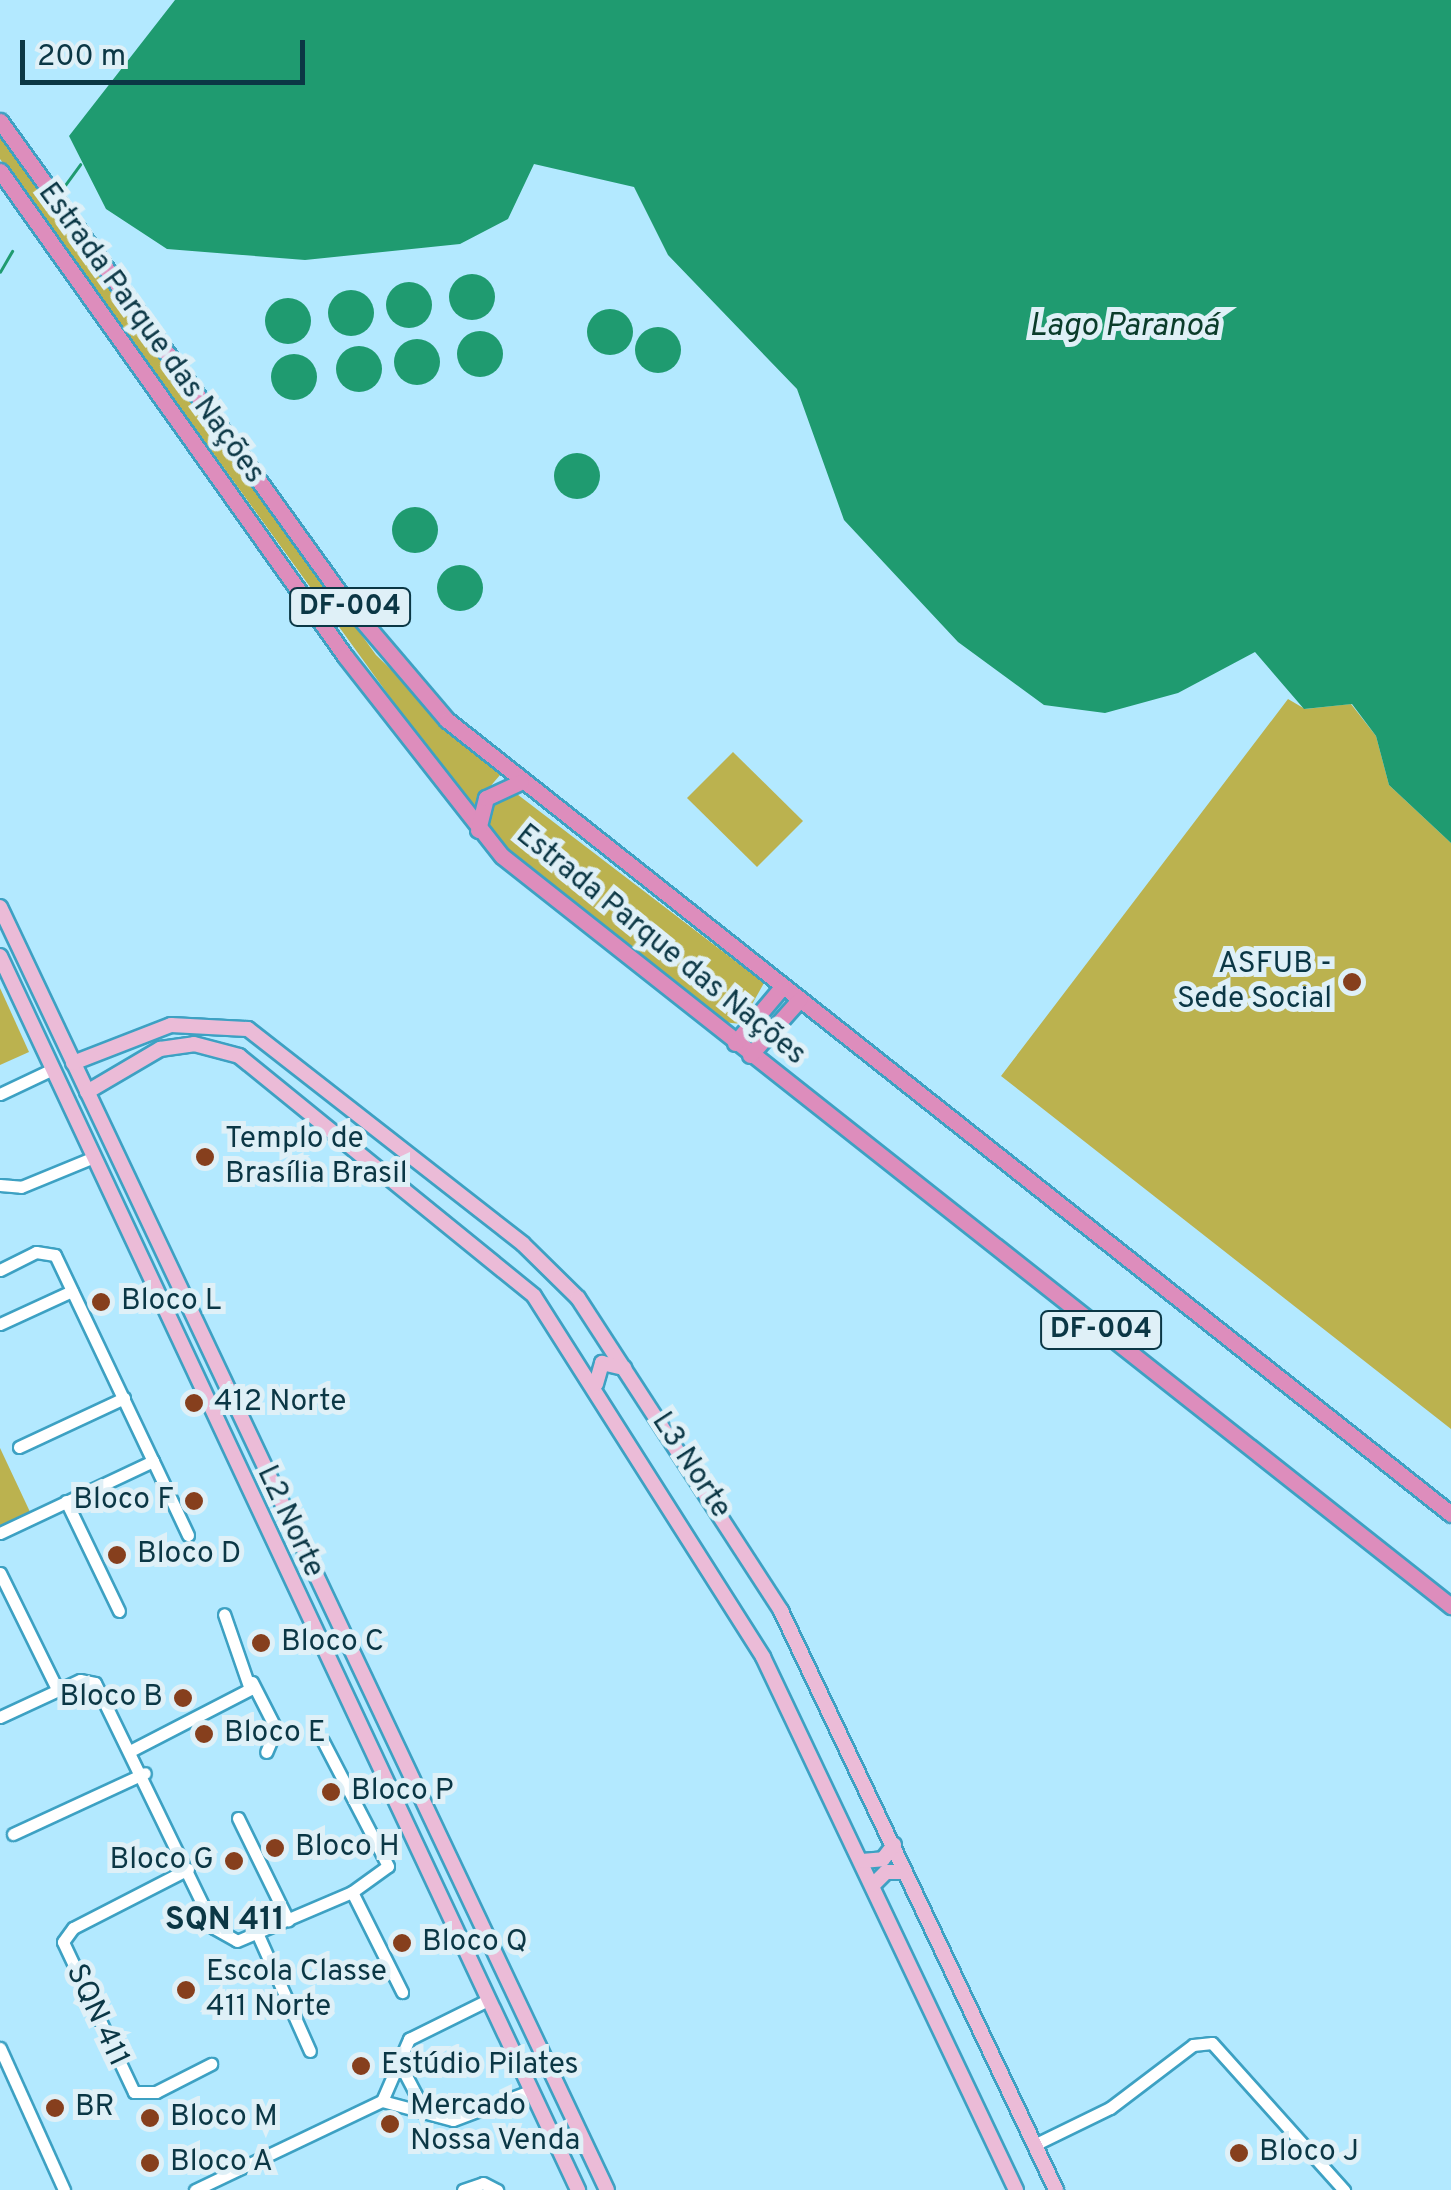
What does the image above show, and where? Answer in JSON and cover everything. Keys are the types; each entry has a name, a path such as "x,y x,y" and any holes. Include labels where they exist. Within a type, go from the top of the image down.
{"highway":[{"name":"Estrada Parque das Nações","path":"0,121 386,653 520,782 1451,1514"},
{"name":"Estrada Parque das Nações","path":"0,171 478,830 750,1055 1451,1606"},
{"path":"478,830 486,798 520,782"},
{"path":"735,1043 782,987"},
{"path":"750,1055 798,1000"}],"main road":[{"name":"L2 Norte","path":"0,907 480,1932 606,2190"},
{"name":"L2 Norte","path":"0,956 316,1623 484,2002 578,2190"},
{"name":"L3 Norte","path":"73,1063 171,1025 248,1029 551,1269 629,1372 772,1596 1056,2190"},
{"name":"L3 Norte","path":"87,1092 160,1050 194,1044 239,1056 513,1275 596,1387 763,1656 1016,2190"},
{"path":"123,1217 143,1208"},
{"path":"596,1387 602,1363 629,1372"},
{"path":"316,1623 335,1621"},
{"path":"862,1860 883,1860 894,1845"},
{"path":"873,1885 886,1872 905,1872"},
{"path":"455,1940 480,1932"},
{"path":"556,2150 583,2139"}],"street":[{"path":"0,1094 53,1069"},
{"path":"0,1185 20,1187 94,1157"},
{"path":"0,1270 50,1251 188,1535"},
{"path":"0,1324 72,1291"},
{"path":"19,1447 124,1398"},
{"path":"0,1533 153,1461"},
{"path":"66,1502 119,1611"},
{"path":"0,1572 58,1691"},
{"path":"224,1614 276,1729 266,1752"},
{"path":"132,1750 246,1695 252,1682"},
{"path":"0,1717 58,1691 95,1683 145,1773 221,1937 258,1935 384,1873 388,1858 323,1741"},
{"path":"13,1834 145,1773"},
{"path":"238,1818 288,1920"},
{"name":"SQN 411","path":"188,1869 73,1928 63,1942 134,2092 156,2092 211,2064"},
{"path":"352,1892 402,1992"},
{"path":"258,1935 310,2051"},
{"path":"195,2190 382,2101 414,2035 484,2002"},
{"path":"1034,2145 1110,2108 1193,2045 1212,2043 1344,2190"},
{"path":"0,2048 65,2187"},
{"path":"400,2066 424,2110"},
{"path":"382,2101 461,2119 527,2092"},
{"path":"464,2190 483,2183 497,2190"}],"shaded area":[{"path":"0,134 376,655 500,775 471,809 0,159"},
{"path":"1288,699 1305,709 1351,704 1376,736 1389,785 1451,843 1451,1429 1001,1076"},
{"path":"733,752 803,821 757,867 687,798"},
{"path":"513,791 764,983 741,1024 723,1022 496,839 486,822 492,800"},
{"path":"0,988 29,1052 0,1065"},
{"path":"0,1448 31,1514 0,1529"}],"water":[{"name":"Lago Paranoá","path":"175,0 1451,0 1451,843 1389,785 1376,736 1352,704 1304,709 1255,652 1178,693 1105,713 1044,705 958,642 844,520 797,389 668,255 634,187 534,164 508,219 460,244 305,260 167,249 106,209 69,136"},
{"path":"472,274 488,281 495,297 488,313 472,320 456,313 449,297 456,281"},
{"path":"409,282 425,289 432,305 425,321 409,328 393,321 386,305 393,289"},
{"path":"351,290 367,297 374,313 367,329 351,336 335,329 328,313 335,297"},
{"path":"288,298 304,305 311,321 304,337 288,344 272,337 265,321 272,305"},
{"path":"610,309 626,316 633,332 626,348 610,355 594,348 587,332 594,316"},
{"path":"658,327 674,334 681,350 674,366 658,373 642,366 635,350 642,334"},
{"path":"480,331 496,338 503,354 496,370 480,377 464,370 457,354 464,338"},
{"path":"417,339 433,346 440,362 433,378 417,385 401,378 394,362 401,346"},
{"path":"359,346 375,353 382,369 375,385 359,392 343,385 336,369 343,353"},
{"path":"294,354 310,361 317,377 310,393 294,400 278,393 271,377 278,361"},
{"path":"577,453 593,460 600,476 593,492 577,499 561,492 554,476 561,460"},
{"path":"415,507 431,514 438,530 431,546 415,553 399,546 392,530 399,514"},
{"path":"460,565 476,572 483,588 476,604 460,611 444,604 437,588 444,572"}],"waterway":[{"path":"63,188 80,165"},
{"path":"0,272 12,251"}],"place":[{"name":"ASFUB - Sede Social","path":"1352,982"},
{"name":"Templo de Brasília Brasil","path":"205,1157"},
{"name":"Bloco L","path":"101,1302"},
{"name":"412 Norte","path":"194,1403"},
{"name":"Bloco F","path":"194,1501"},
{"name":"Bloco D","path":"117,1555"},
{"name":"Bloco C","path":"261,1643"},
{"name":"Bloco B","path":"183,1698"},
{"name":"Bloco E","path":"204,1734"},
{"name":"Bloco P","path":"331,1792"},
{"name":"Bloco H","path":"275,1848"},
{"name":"Bloco G","path":"234,1861"},
{"name":"Bloco Q","path":"402,1943"},
{"name":"Escola Classe 411 Norte","path":"186,1990"},
{"name":"Estúdio Pilates","path":"361,2066"},
{"name":"BR","path":"55,2108"},
{"name":"Bloco M","path":"150,2118"},
{"name":"Mercado Nossa Venda","path":"390,2124"},
{"name":"Bloco J","path":"1239,2153"},
{"name":"Bloco A","path":"150,2163"}],"district":[{"name":"SQN 411","path":"225,1921"}]}
